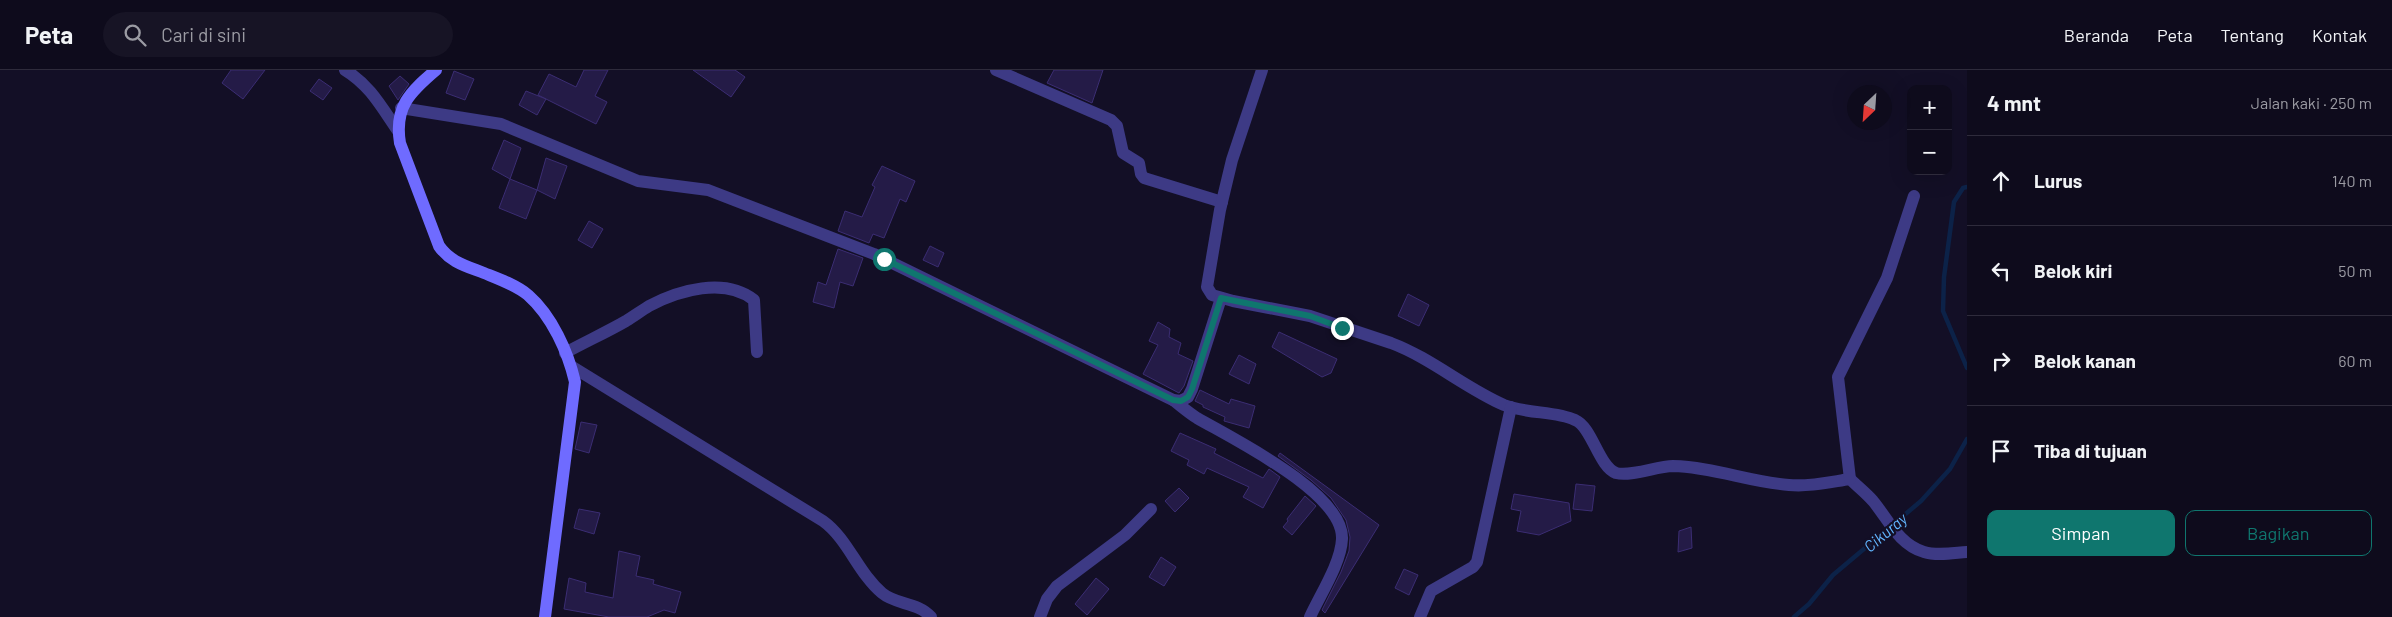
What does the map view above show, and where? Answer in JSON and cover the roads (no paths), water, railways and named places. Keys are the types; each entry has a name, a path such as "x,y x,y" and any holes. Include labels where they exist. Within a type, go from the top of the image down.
{"street":[{"path":"345,70 365,85 374,95 398,131"},
{"path":"436,70 415,88 402,108 398,119 400,143 433,229 446,256 455,262 514,286 528,295 548,318 571,366 575,382 575,398 545,617"},
{"path":"996,70 1111,120 1116,126 1123,153 1139,163 1144,178 1222,202"},
{"path":"1262,70 1232,160 1222,202 1207,287 1212,295 1310,316 1391,343 1415,354 1461,383 1511,407 1531,413 1574,419 1582,426 1608,466 1615,473 1671,466 1714,470 1791,485 1850,479"},
{"path":"402,108 500,124 638,181 708,190 874,254 1173,400 1196,418 1266,457 1310,489 1330,508 1340,523 1342,542 1338,557 1310,617"},
{"path":"1914,196 1884,285 1838,377 1837,384 1850,479 1872,499 1900,537 1911,547 1925,553 1967,552"},
{"path":"565,353 627,320 650,305 692,290 720,287 738,290 754,300 757,352"},
{"path":"1173,400 1181,401 1188,397 1192,389 1221,298"},
{"path":"571,366 822,521 834,531 884,594 921,609 931,617"},
{"path":"1420,617 1431,591 1468,570 1477,562 1511,407"},
{"path":"1040,617 1047,599 1057,586 1125,535 1151,509"}],"waterway":[{"name":"Cikuray","path":"1967,187 1963,188 1954,202 1944,277 1943,311 1967,368"},
{"name":"Cikuray","path":"1794,617 1809,604 1833,575 1921,501 1950,469 1967,439"}]}
